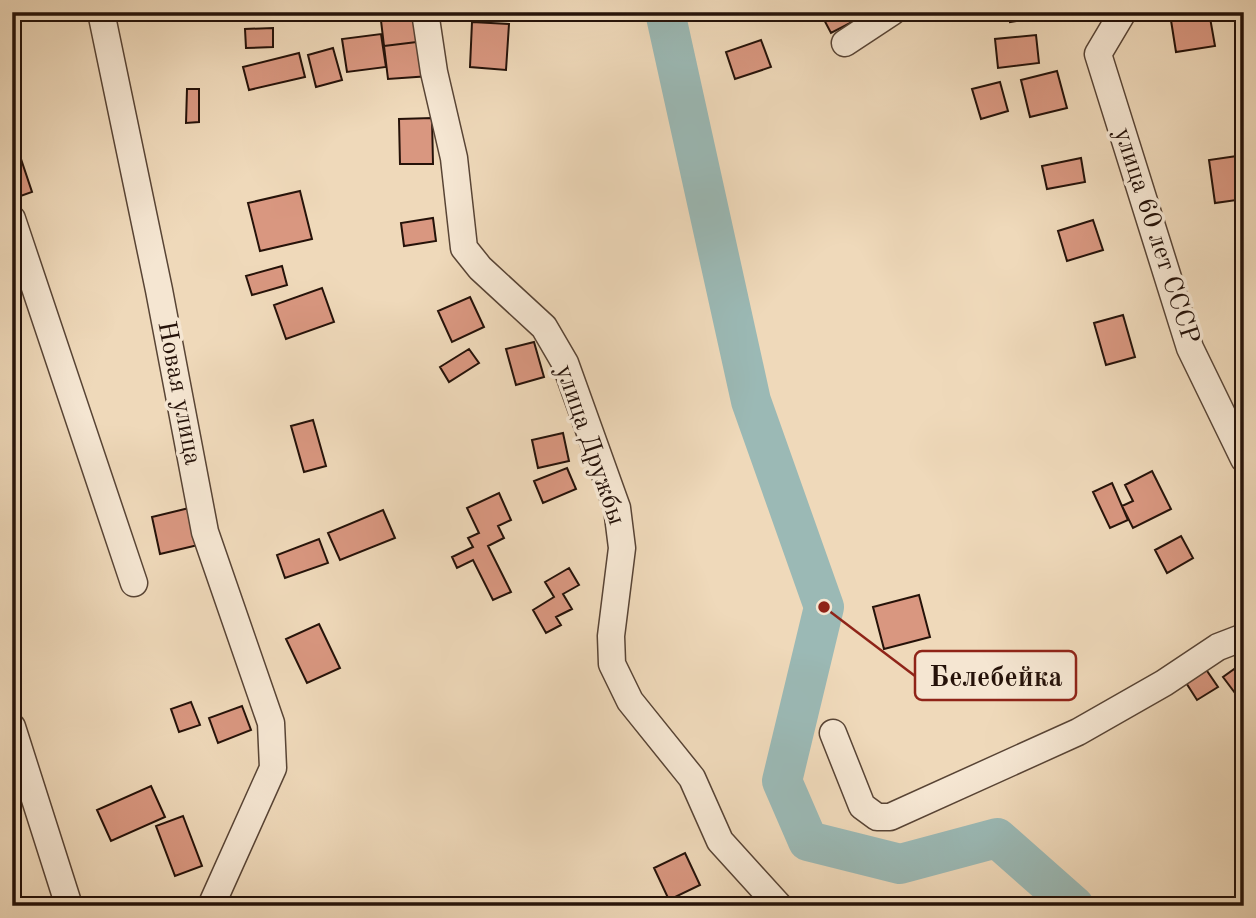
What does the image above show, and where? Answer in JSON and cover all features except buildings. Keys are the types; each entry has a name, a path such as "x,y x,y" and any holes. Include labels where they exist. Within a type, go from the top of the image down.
{"street":[{"name":"Новая улица","path":"101,12 159,290 205,532 271,723 273,768 211,906"},
{"name":"улица Дружбы","path":"425,12 434,72 454,158 464,248 480,268 544,327 565,363 617,508 622,548 611,636 612,664 630,701 692,778 720,841 779,906"},
{"path":"845,43 892,12"},
{"name":"улица 60 лет СССР","path":"1123,12 1098,54 1190,348 1244,459"},
{"path":"12,219 134,583"},
{"path":"833,733 862,806 877,817 890,817 1078,732 1164,683 1218,647 1244,637"},
{"path":"12,727 69,906"}],"waterway":[{"path":"665,12 751,401 824,607 782,781 808,841 900,864 997,838 1074,906"}],"place":[{"name":"Белебейка","path":"824,607"}]}
